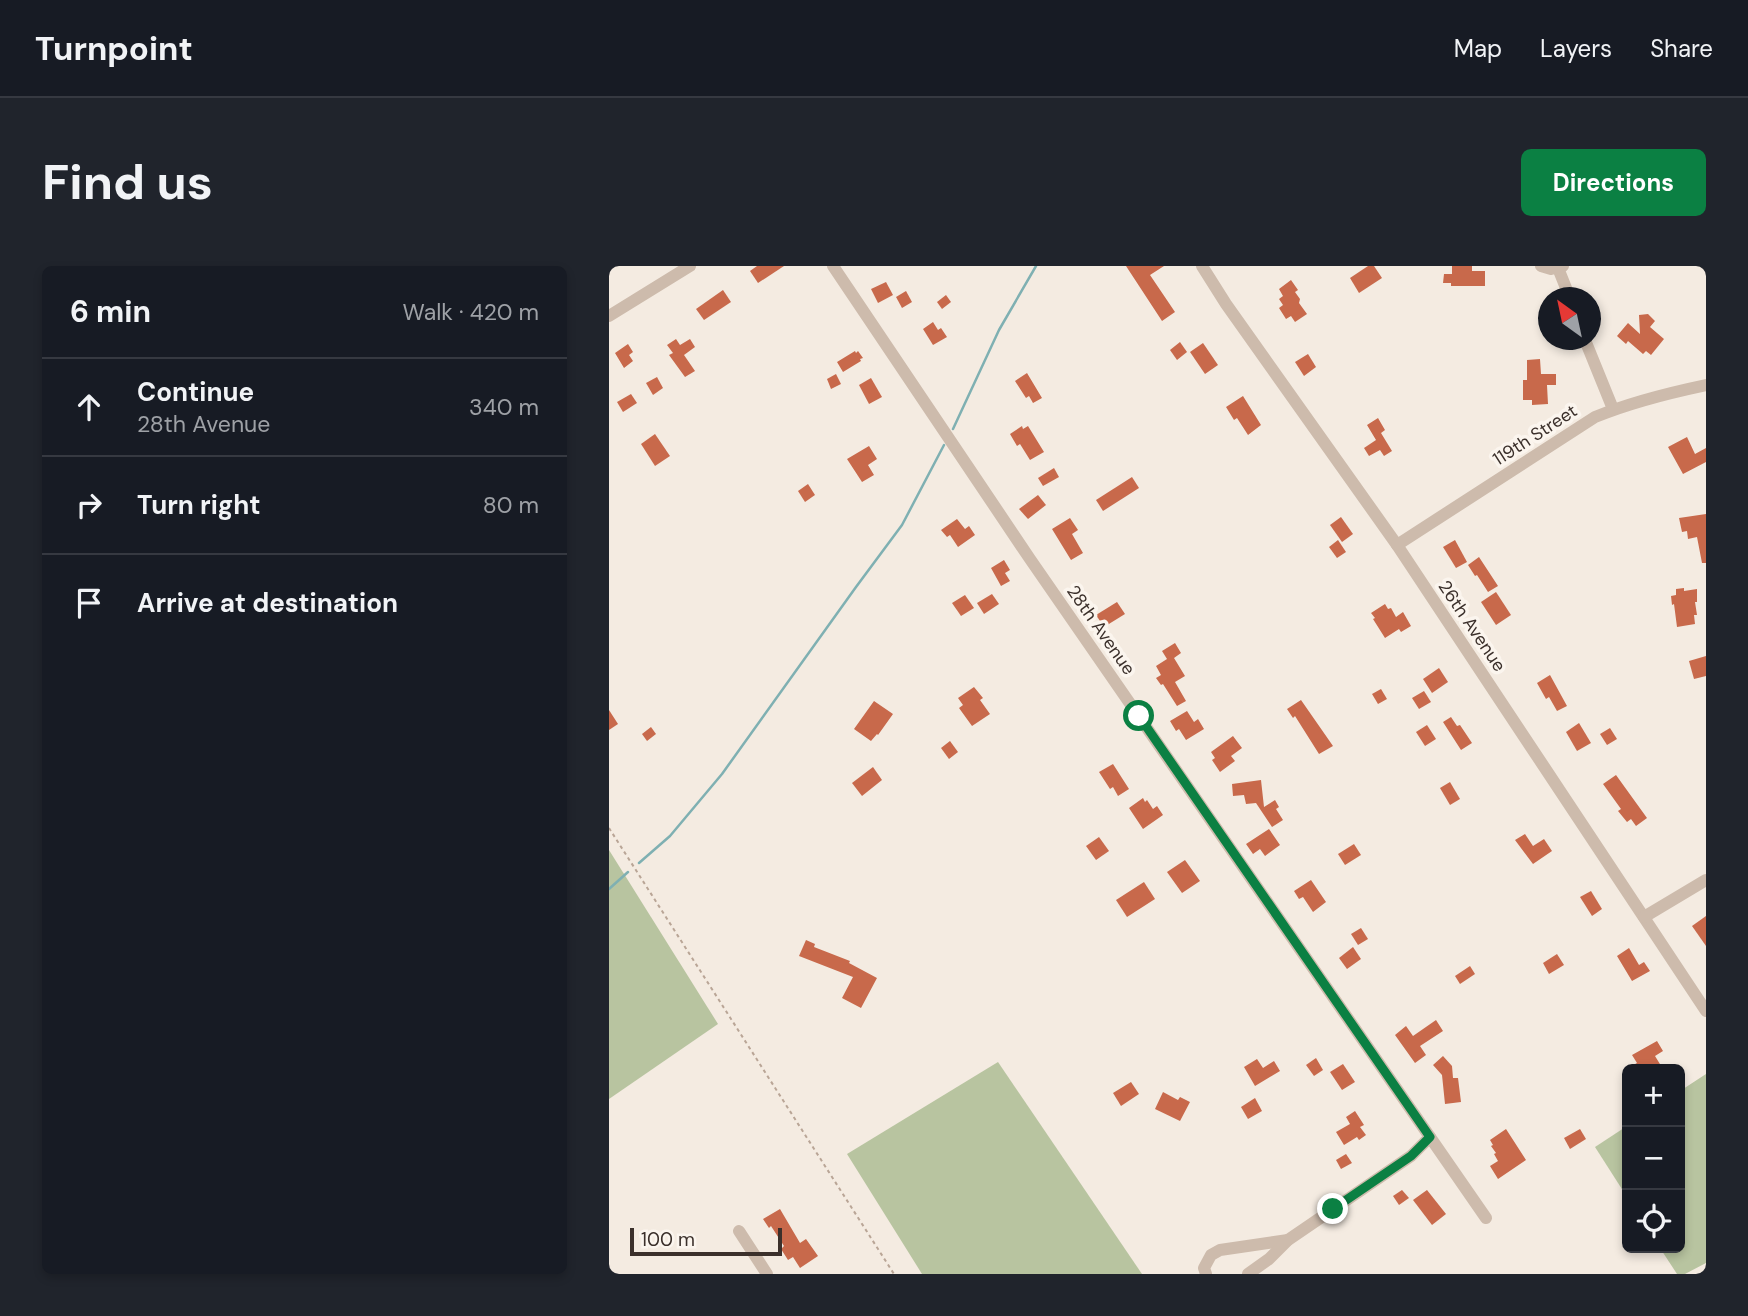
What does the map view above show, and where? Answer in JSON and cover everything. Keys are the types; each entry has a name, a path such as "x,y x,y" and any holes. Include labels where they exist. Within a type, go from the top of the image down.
{"street":[{"path":"609,316 689,266"},
{"name":"28th Avenue","path":"832,266 1486,1219"},
{"name":"26th Avenue","path":"1202,266 1397,545 1706,1011"},
{"path":"1541,266 1551,269 1561,267 1567,287"},
{"path":"1589,350 1613,409"},
{"name":"119th Street","path":"1397,545 1595,417 1667,393 1706,385"},
{"path":"1644,917 1706,880"},
{"path":"1248,1274 1269,1259 1288,1240 1411,1156 1430,1137"},
{"path":"739,1231 767,1274"},
{"path":"1206,1274 1204,1268 1211,1255 1220,1250 1288,1240"}],"path":[{"path":"609,828 894,1274"}],"green space":[{"path":"609,850 718,1024 609,1099"},
{"path":"998,1062 1142,1274 922,1274 847,1154"},
{"path":"1706,1074 1706,1263 1685,1274 1677,1274 1663,1253 1685,1253 1685,1088"},
{"path":"1622,1129 1622,1189 1595,1147"}],"building":[{"path":"757,266 784,266 758,283 750,271"},
{"path":"1126,266 1164,266 1150,275 1175,312 1162,321"},
{"path":"1368,266 1374,266 1382,278 1359,293 1350,278"},
{"path":"1452,266 1472,266 1472,271 1485,271 1485,286 1451,286 1451,283 1443,283 1444,274 1452,274"},
{"path":"1291,280 1298,290 1295,292 1300,299 1299,303 1307,314 1295,322 1291,316 1286,319 1279,308 1283,305 1279,299 1283,296 1279,289"},
{"path":"886,282 893,295 878,303 871,289"},
{"path":"723,290 731,302 704,320 696,309"},
{"path":"906,291 912,302 902,308 896,297"},
{"path":"946,295 951,302 942,309 937,302"},
{"path":"1648,314 1655,321 1650,327 1664,339 1651,355 1646,351 1643,354 1628,341 1626,344 1617,336 1628,323 1640,334 1639,315"},
{"path":"933,322 947,337 933,345 923,329"},
{"path":"676,339 680,345 690,339 695,347 684,355 695,371 685,377 669,355 673,353 667,345"},
{"path":"1180,342 1187,352 1177,360 1170,350"},
{"path":"1203,343 1218,365 1205,374 1190,352"},
{"path":"628,344 633,352 629,355 633,361 624,368 615,353"},
{"path":"855,351 863,358 843,372 837,362"},
{"path":"1308,354 1316,367 1304,376 1295,362"},
{"path":"1540,359 1541,374 1556,374 1556,385 1547,385 1548,404 1532,405 1532,400 1523,400 1523,380 1527,380 1527,360"},
{"path":"1027,373 1042,398 1033,403 1029,396 1026,398 1015,381"},
{"path":"836,374 841,384 831,389 827,379"},
{"path":"657,377 663,388 653,395 646,383"},
{"path":"871,378 882,397 869,404 859,385"},
{"path":"631,394 637,403 623,412 617,402"},
{"path":"1243,396 1261,425 1248,435 1226,407"},
{"path":"1378,418 1385,430 1381,433 1392,451 1384,456 1380,450 1369,456 1364,448 1376,440 1367,425"},
{"path":"1022,426 1023,429 1028,426 1044,452 1030,460 1010,434"},
{"path":"655,434 670,456 655,466 641,444"},
{"path":"1687,437 1695,454 1706,448 1706,462 1683,474 1668,447"},
{"path":"869,446 877,459 868,465 874,475 862,482 847,459"},
{"path":"1054,468 1059,477 1043,486 1038,478"},
{"path":"1132,477 1139,488 1103,511 1096,500"},
{"path":"808,484 815,495 805,502 798,491"},
{"path":"1038,495 1046,505 1028,519 1019,509"},
{"path":"1706,514 1706,563 1702,563 1697,537 1688,539 1687,531 1682,532 1679,518"},
{"path":"1341,517 1353,534 1342,542 1330,525"},
{"path":"1070,518 1078,530 1072,534 1083,553 1071,560 1052,529"},
{"path":"957,519 965,529 969,526 975,535 958,547 950,535 947,537 941,530"},
{"path":"1338,540 1346,552 1337,558 1329,547"},
{"path":"1455,540 1467,562 1456,568 1443,547"},
{"path":"1479,557 1498,586 1488,592 1468,565"},
{"path":"1004,560 1010,570 1005,573 1010,581 1001,586 991,568"},
{"path":"1684,588 1684,591 1697,589 1697,615 1694,615 1695,624 1677,627 1671,596 1676,595 1676,589"},
{"path":"1496,592 1511,615 1496,625 1481,602"},
{"path":"992,594 999,604 984,614 977,603"},
{"path":"965,595 974,608 961,616 952,603"},
{"path":"1117,602 1125,614 1104,627 1096,615"},
{"path":"1385,604 1396,617 1403,612 1411,626 1401,632 1399,629 1385,638 1371,613"},
{"path":"1175,643 1181,653 1174,658 1185,676 1175,682 1186,701 1177,706 1156,678 1161,675 1156,666 1167,659 1162,651"},
{"path":"1706,656 1706,676 1694,679 1689,661"},
{"path":"1439,668 1448,682 1432,693 1423,679"},
{"path":"1550,675 1567,706 1557,711 1537,683"},
{"path":"974,687 983,698 980,700 990,714 972,726 959,708 963,705 958,698"},
{"path":"1381,689 1387,699 1378,704 1372,694"},
{"path":"1424,691 1431,702 1419,709 1412,698"},
{"path":"1301,700 1333,746 1319,754 1295,716 1293,718 1287,709"},
{"path":"874,701 893,714 871,741 854,729"},
{"path":"609,710 618,724 609,730"},
{"path":"1187,711 1194,722 1198,719 1204,729 1186,740 1170,721"},
{"path":"1451,717 1472,743 1461,750 1443,722"},
{"path":"1579,723 1591,743 1577,751 1566,732"},
{"path":"1427,725 1436,739 1425,746 1416,732"},
{"path":"651,727 656,734 647,741 642,734"},
{"path":"1610,728 1617,739 1607,745 1600,734"},
{"path":"1233,736 1242,748 1231,756 1235,761 1220,772 1212,760 1215,758 1211,752"},
{"path":"950,741 958,752 949,759 941,748"},
{"path":"1113,764 1129,789 1118,796 1099,772"},
{"path":"873,767 882,780 862,796 852,783"},
{"path":"1616,775 1647,818 1636,826 1631,819 1627,822 1618,811 1621,809 1603,784"},
{"path":"1261,780 1264,807 1275,800 1279,807 1276,809 1283,820 1272,827 1256,803 1246,804 1244,795 1233,796 1232,784"},
{"path":"1450,782 1460,799 1450,805 1440,788"},
{"path":"1143,798 1153,809 1157,806 1163,815 1143,829 1129,808"},
{"path":"1269,829 1280,845 1265,856 1260,849 1253,854 1246,844"},
{"path":"1525,834 1533,846 1544,839 1552,851 1533,864 1515,840"},
{"path":"1099,837 1109,851 1096,860 1086,846"},
{"path":"1354,844 1361,855 1345,865 1338,854"},
{"path":"1185,860 1200,881 1182,893 1167,872"},
{"path":"1311,880 1326,902 1313,912 1303,897 1299,899 1294,891"},
{"path":"1144,882 1155,899 1127,917 1116,900"},
{"path":"1591,891 1602,909 1592,916 1580,897"},
{"path":"1706,916 1706,946 1692,926"},
{"path":"1361,928 1368,939 1358,945 1351,934"},
{"path":"806,940 815,944 814,947 850,961 849,963 877,978 861,1008 842,998 853,977 799,956"},
{"path":"1353,947 1361,959 1347,969 1339,958"},
{"path":"1629,948 1639,965 1644,962 1650,971 1632,981 1617,956"},
{"path":"1557,954 1564,965 1549,974 1543,963"},
{"path":"1470,966 1475,974 1460,984 1455,976"},
{"path":"1436,1020 1443,1031 1420,1046 1426,1055 1415,1063 1395,1035 1406,1026 1413,1036"},
{"path":"1657,1041 1663,1051 1655,1056 1660,1064 1635,1064 1632,1055"},
{"path":"1443,1056 1452,1066 1453,1078 1458,1078 1461,1102 1445,1104 1442,1075 1433,1065"},
{"path":"1316,1058 1323,1070 1314,1076 1306,1065"},
{"path":"1257,1059 1263,1068 1274,1061 1280,1071 1255,1086 1244,1067"},
{"path":"1343,1064 1355,1082 1342,1090 1330,1072"},
{"path":"1131,1082 1139,1094 1121,1106 1113,1093"},
{"path":"1163,1092 1178,1100 1180,1097 1190,1102 1180,1121 1155,1109"},
{"path":"1255,1098 1262,1111 1248,1119 1241,1107"},
{"path":"1355,1111 1364,1125 1360,1127 1366,1135 1344,1145 1336,1132 1350,1124 1346,1117"},
{"path":"1506,1129 1526,1160 1498,1179 1490,1166 1498,1161 1490,1140"},
{"path":"1580,1129 1586,1139 1570,1149 1564,1138"},
{"path":"1346,1154 1352,1163 1341,1169 1336,1160"},
{"path":"1402,1190 1409,1198 1399,1205 1393,1196"},
{"path":"1427,1190 1446,1214 1432,1225 1413,1200"},
{"path":"780,1209 800,1243 806,1239 818,1256 800,1268 793,1257 788,1260 781,1249 784,1246 763,1219"}],"waterway":[{"path":"953,429 999,330 1036,266"},
{"path":"639,863 670,836 722,774 902,525 944,445"},
{"path":"609,889 628,872"}],"route":[{"path":"1139,716 1430,1137 1411,1156 1333,1209"}]}
